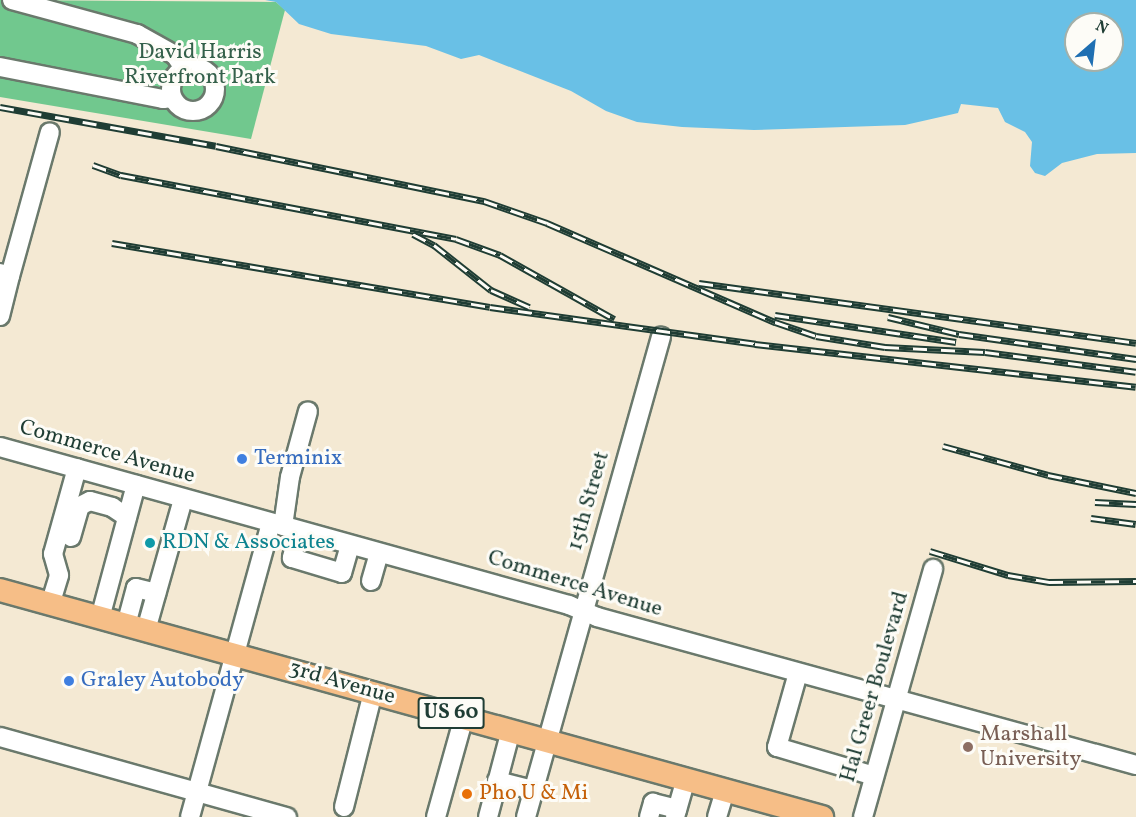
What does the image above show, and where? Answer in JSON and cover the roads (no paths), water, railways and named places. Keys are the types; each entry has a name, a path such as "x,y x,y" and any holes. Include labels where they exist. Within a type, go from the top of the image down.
{"main road":[{"name":"3rd Avenue","path":"0,590 686,779 793,813 822,817"}],"street":[{"path":"12,0 137,34 175,55 184,68"},
{"path":"0,67 163,99 172,98"},
{"path":"184,68 200,68 213,78 215,94 212,101 199,111 183,110 172,98 171,84 174,77 184,68"},
{"path":"0,316 5,275 50,132"},
{"name":"15th Street","path":"526,817 582,611 661,337"},
{"path":"190,817 235,654 285,527 290,477 308,411"},
{"name":"Commerce Avenue","path":"0,447 379,553 597,617 1136,765"},
{"path":"50,604 59,575 54,554 77,468"},
{"path":"100,618 136,485"},
{"path":"136,628 156,593 183,499"},
{"path":"54,554 68,548 80,506 90,501 112,507 127,517"},
{"path":"285,527 292,558 342,573 350,545"},
{"path":"371,581 379,553"},
{"name":"Hal Greer Boulevard","path":"863,817 933,569"},
{"path":"798,673 777,747 874,776"},
{"path":"344,807 373,692"},
{"path":"436,817 464,717"},
{"path":"488,817 511,730"},
{"path":"0,737 287,817"},
{"path":"649,817 653,803 676,813 686,779"},
{"path":"497,781 533,790"},
{"path":"717,817 725,790"}],"water":[{"path":"265,0 1136,0 1136,153 1097,154 1062,163 1045,176 1035,173 1030,166 1032,142 1025,132 1005,122 998,108 961,104 958,113 905,125 754,130 682,127 637,122 606,111 571,91 479,55 461,59 426,46 331,34 299,24 276,2"}],"railway":[{"path":"0,107 216,146 484,201 547,223 775,322 816,336 885,347 985,352 1136,372"},
{"path":"93,165 121,175 456,239 500,255 614,319"},
{"path":"413,234 434,245 491,290 529,307"},
{"path":"112,243 490,307 755,344 1136,387"},
{"path":"699,283 1136,343"},
{"path":"775,315 956,342"},
{"path":"888,317 959,334 1136,359"},
{"path":"943,446 1048,475 1136,493"},
{"path":"1095,502 1136,504"},
{"path":"1091,518 1136,524"},
{"path":"930,551 1008,575 1049,582 1136,581"}],"place":[{"name":"Terminix","path":"242,459"},
{"name":"RDN & Associates","path":"150,543"},
{"name":"Graley Autobody","path":"69,681"},
{"name":"Marshall University","path":"968,747"},
{"name":"Pho U & Mi","path":"467,794"}],"park label":[{"name":"David Harris Riverfront Park","path":"200,64"}]}
